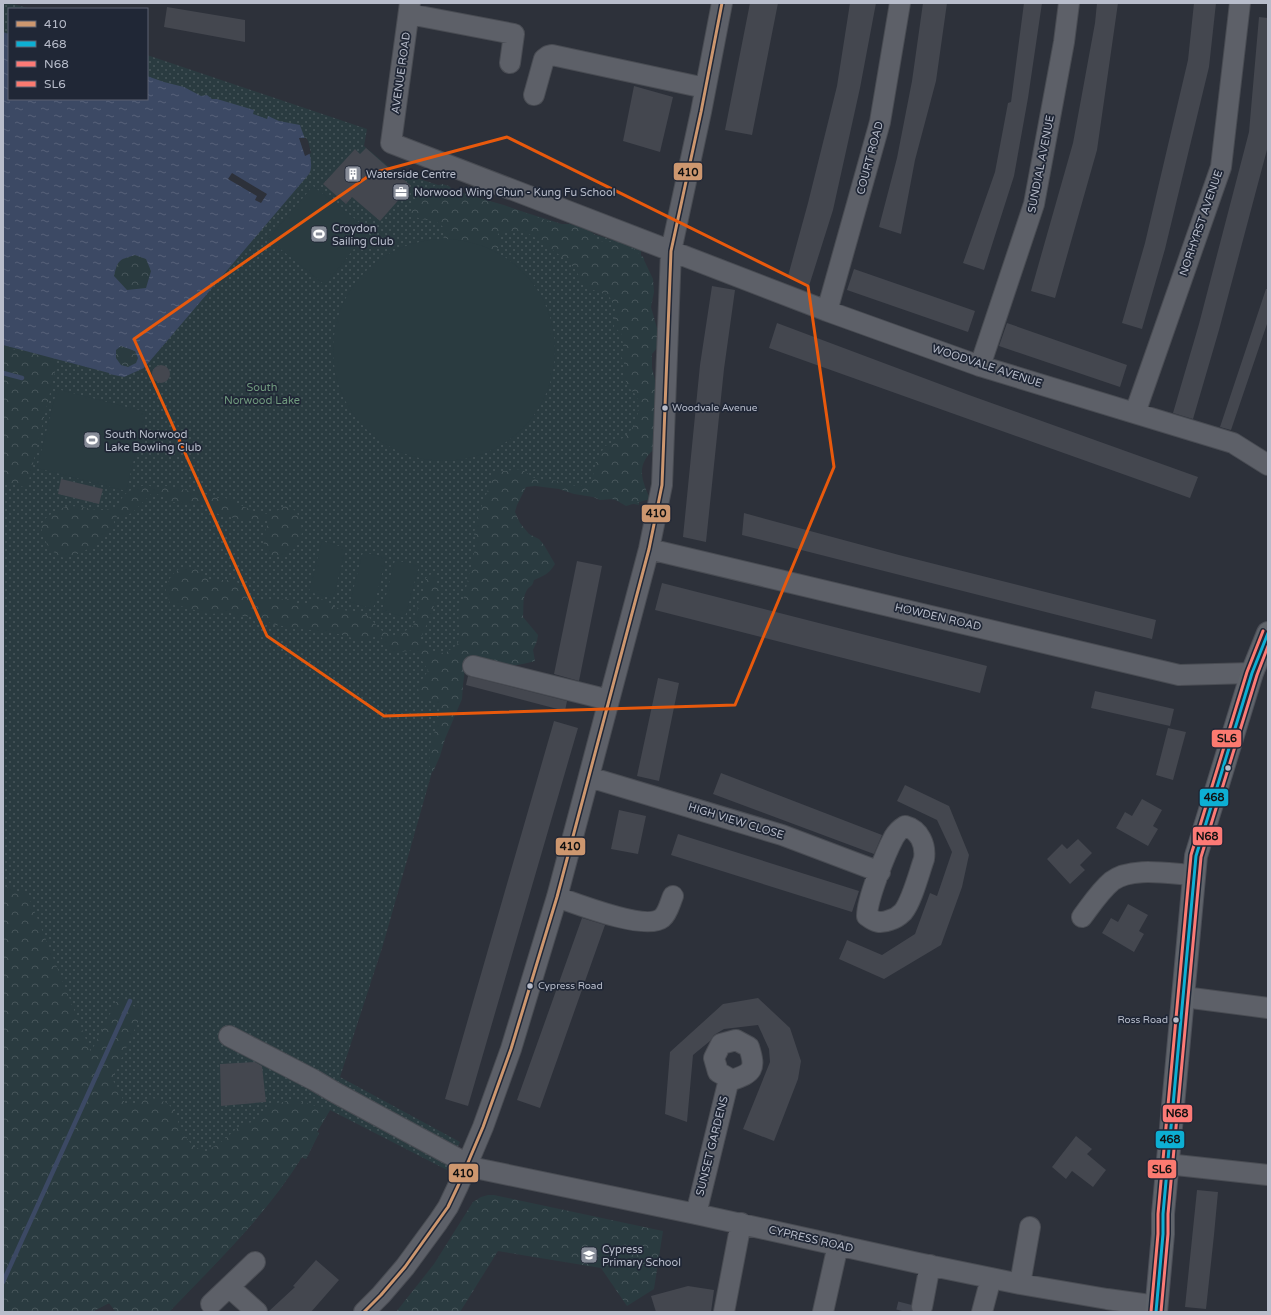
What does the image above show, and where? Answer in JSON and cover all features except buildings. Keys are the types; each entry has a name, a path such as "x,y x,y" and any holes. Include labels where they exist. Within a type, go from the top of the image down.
{"main road":[{"path":"1156,1309 1196,856 1252,673 1268,633"}],"street":[{"path":"364,1312 405,1267 448,1207 458,1186 483,1127 511,1049 557,897 649,549 662,485 671,251 722,3"},
{"name":"COURT ROAD","path":"827,311 880,122 900,3"},
{"name":"SUNDIAL AVENUE","path":"980,366 1034,204 1064,42 1069,3"},
{"name":"NORHYRST AVENUE","path":"1135,413 1221,167 1240,3"},
{"path":"410,8 515,26 510,63"},
{"name":"AVENUE ROAD","path":"392,143 410,8"},
{"path":"534,95 544,59 552,55 705,88"},
{"name":"WOODVALE AVENUE","path":"392,143 827,311 980,366 1233,443 1268,466"},
{"name":"HOWDEN ROAD","path":"649,549 1179,675 1252,673"},
{"path":"473,666 609,700"},
{"name":"HIGH VIEW CLOSE","path":"589,777 782,835 880,872"},
{"path":"1082,917 1102,891 1120,876 1137,872 1195,875"},
{"path":"557,897 621,917 644,921 656,921 666,914 673,896"},
{"path":"1184,997 1268,1008"},
{"name":"CYPRESS ROAD","path":"229,1036 314,1080 475,1168 991,1278 1156,1309"},
{"name":"SUNSET GARDENS","path":"696,1214 729,1079"},
{"path":"1168,1164 1268,1175"},
{"path":"724,1312 741,1224"},
{"path":"1020,1284 1030,1227"},
{"path":"823,1312 838,1245"},
{"path":"211,1304 255,1262"},
{"path":"915,1305 924,1264"},
{"path":"982,1312 991,1278"},
{"path":"230,1287 258,1312"}],"highlighted area":[{"path":"507,137 808,286 834,467 735,705 384,716 267,636 134,339 373,173"}],"green space":[{"name":"South Norwood Lake","path":"3,3 7,3 28,8 8,8 8,100 148,100 148,55 367,129 364,146 394,171 641,249 642,429 639,505 506,477 460,673 383,945 340,1077 460,1142 447,1170 330,1110 317,1132 319,1133 306,1159 302,1157 273,1199 240,1238 169,1312 116,1312 109,1303 92,1312 3,1312"},
{"path":"442,184 449,186 459,196 475,197 504,205 556,224 570,224 584,228 593,233 599,241 627,243 644,258 653,279 654,292 651,307 660,339 657,348 652,354 652,368 655,380 654,423 658,446 646,458 642,470 642,477 650,499 626,506 614,499 600,500 559,489 535,486 526,487 515,512 520,523 529,534 539,539 544,545 555,564 546,574 534,580 524,596 523,617 538,635 533,650 535,661 509,666 465,669 462,699 433,772 429,765 430,745 435,731 435,716 439,713 440,704 430,701 422,701 419,695 418,685 428,671 415,650 399,652 392,651 388,649 379,635 363,641 338,634 275,625 257,617 240,616 230,613 208,614 170,603 166,594 166,589 169,579 176,571 180,568 190,567 201,572 210,581 235,581 243,587 253,599 264,601 289,599 296,606 307,604 320,598 346,611 363,611 381,630 393,636 399,635 413,626 416,619 419,599 423,591 426,578 434,572 439,589 432,612 420,640 433,652 445,653 457,645 460,637 458,612 464,597 477,540 474,534 477,518 495,472 521,469 534,478 558,481 577,486 588,484 592,480 596,461 605,446 623,438 628,434 634,425 638,413 639,403 636,395 628,387 624,376 624,363 621,356 624,350 621,333 614,327 615,308 609,296 589,288 574,268 565,260 542,242 521,231 499,233 497,236 501,244 496,250 495,258 444,244 443,227 439,223 420,219 411,213 415,201 421,191 426,188"},
{"name":"Croydon Sailing Club","path":"313,186 369,230 325,285 268,239"},
{"path":"444,239 466,241 496,252 514,264 530,280 542,298 550,318 553,328 555,350 553,372 542,402 530,420 514,436 496,448 476,456 466,459 444,461 422,459 392,448 374,436 358,420 346,402 338,382 335,372 333,350 335,328 346,298 358,280 374,264 392,252 412,244 422,241"},
{"path":"135,255 147,259 151,271 146,288 127,291 114,276 118,263 122,259"},
{"path":"121,346 135,351 138,358 136,363 128,367 121,365 116,358 116,350"},
{"path":"3,347 57,359 27,488 3,481"},
{"name":"South Norwood Lake Bowling Club","path":"57,389 146,412 126,491 37,468"},
{"path":"146,485 157,488 166,486 202,493 217,498 225,498 258,513 271,514 287,505 297,512 302,530 301,536 297,545 291,552 281,557 273,556 268,554 262,539 269,521 262,519 238,519 218,514 203,505 172,502 153,492 132,513 124,516 117,516 107,535 84,551 64,558 54,553 49,548 41,526 46,518 55,511 72,506 101,510 110,509 117,505 127,493 135,488"},
{"path":"322,541 346,548 333,598 309,592"},
{"path":"363,552 386,558 373,609 350,602"},
{"path":"395,560 419,566 405,617 382,611"},
{"path":"3,886 28,895 91,1052 118,998 143,1011 112,1079 126,1106 149,1098 167,1103 175,1111 181,1131 192,1145 205,1152 221,1142 242,1124 253,1122 263,1116 271,1104 295,1100 330,1110 317,1132 319,1133 306,1159 302,1157 273,1199 240,1238 169,1312 116,1312 109,1303 92,1312 3,1312"},
{"path":"488,1195 494,1195 663,1231 654,1289 627,1306 601,1268 498,1251 460,1312 396,1312 434,1264 473,1202"}],"water":[{"path":"3,32 8,34 8,100 148,100 148,76 184,87 201,96 207,95 212,99 217,99 254,110 253,114 267,119 268,116 279,121 300,125 306,143 311,163 309,174 144,368 124,377 3,345","holes":["135,255 146,259 151,271 146,288 127,290 114,276 118,264 125,258","121,346 135,351 138,358 136,363 128,367 121,365 116,358 116,350"]}],"pier":[{"path":"299,138 306,138 311,153 305,156"},
{"path":"232,173 267,194 261,203 255,200 257,196 228,179"}],"waterway":[{"path":"3,373 22,378"},
{"path":"3,1282 130,1001"}],"tunnel":[{"path":"906,1312 908,1304"}],"transit line":[{"name":"410","path":"364,1312 405,1267 448,1207 458,1186 483,1127 511,1049 557,897 649,549 662,485 671,251 701,112 722,3"},
{"name":"SL6","path":"1151,1312 1158,1234 1158,1214 1191,855 1247,672 1263,631"},
{"name":"468","path":"1156,1312 1163,1234 1163,1214 1196,856 1252,673 1268,633"},
{"name":"N68","path":"1161,1312 1168,1234 1168,1214 1201,857 1257,675 1268,646"}],"place":[{"name":"Waterside Centre","path":"353,174"},
{"name":"Norwood Wing Chun - Kung Fu School","path":"401,192"},
{"name":"Croydon Sailing Club","path":"319,234"},
{"name":"Woodvale Avenue","path":"665,408"},
{"name":"South Norwood Lake Bowling Club","path":"92,440"},
{"name":"Cypress Road","path":"530,986"},
{"name":"Ross Road","path":"1176,1020"},
{"name":"Cypress Primary School","path":"589,1255"}]}
